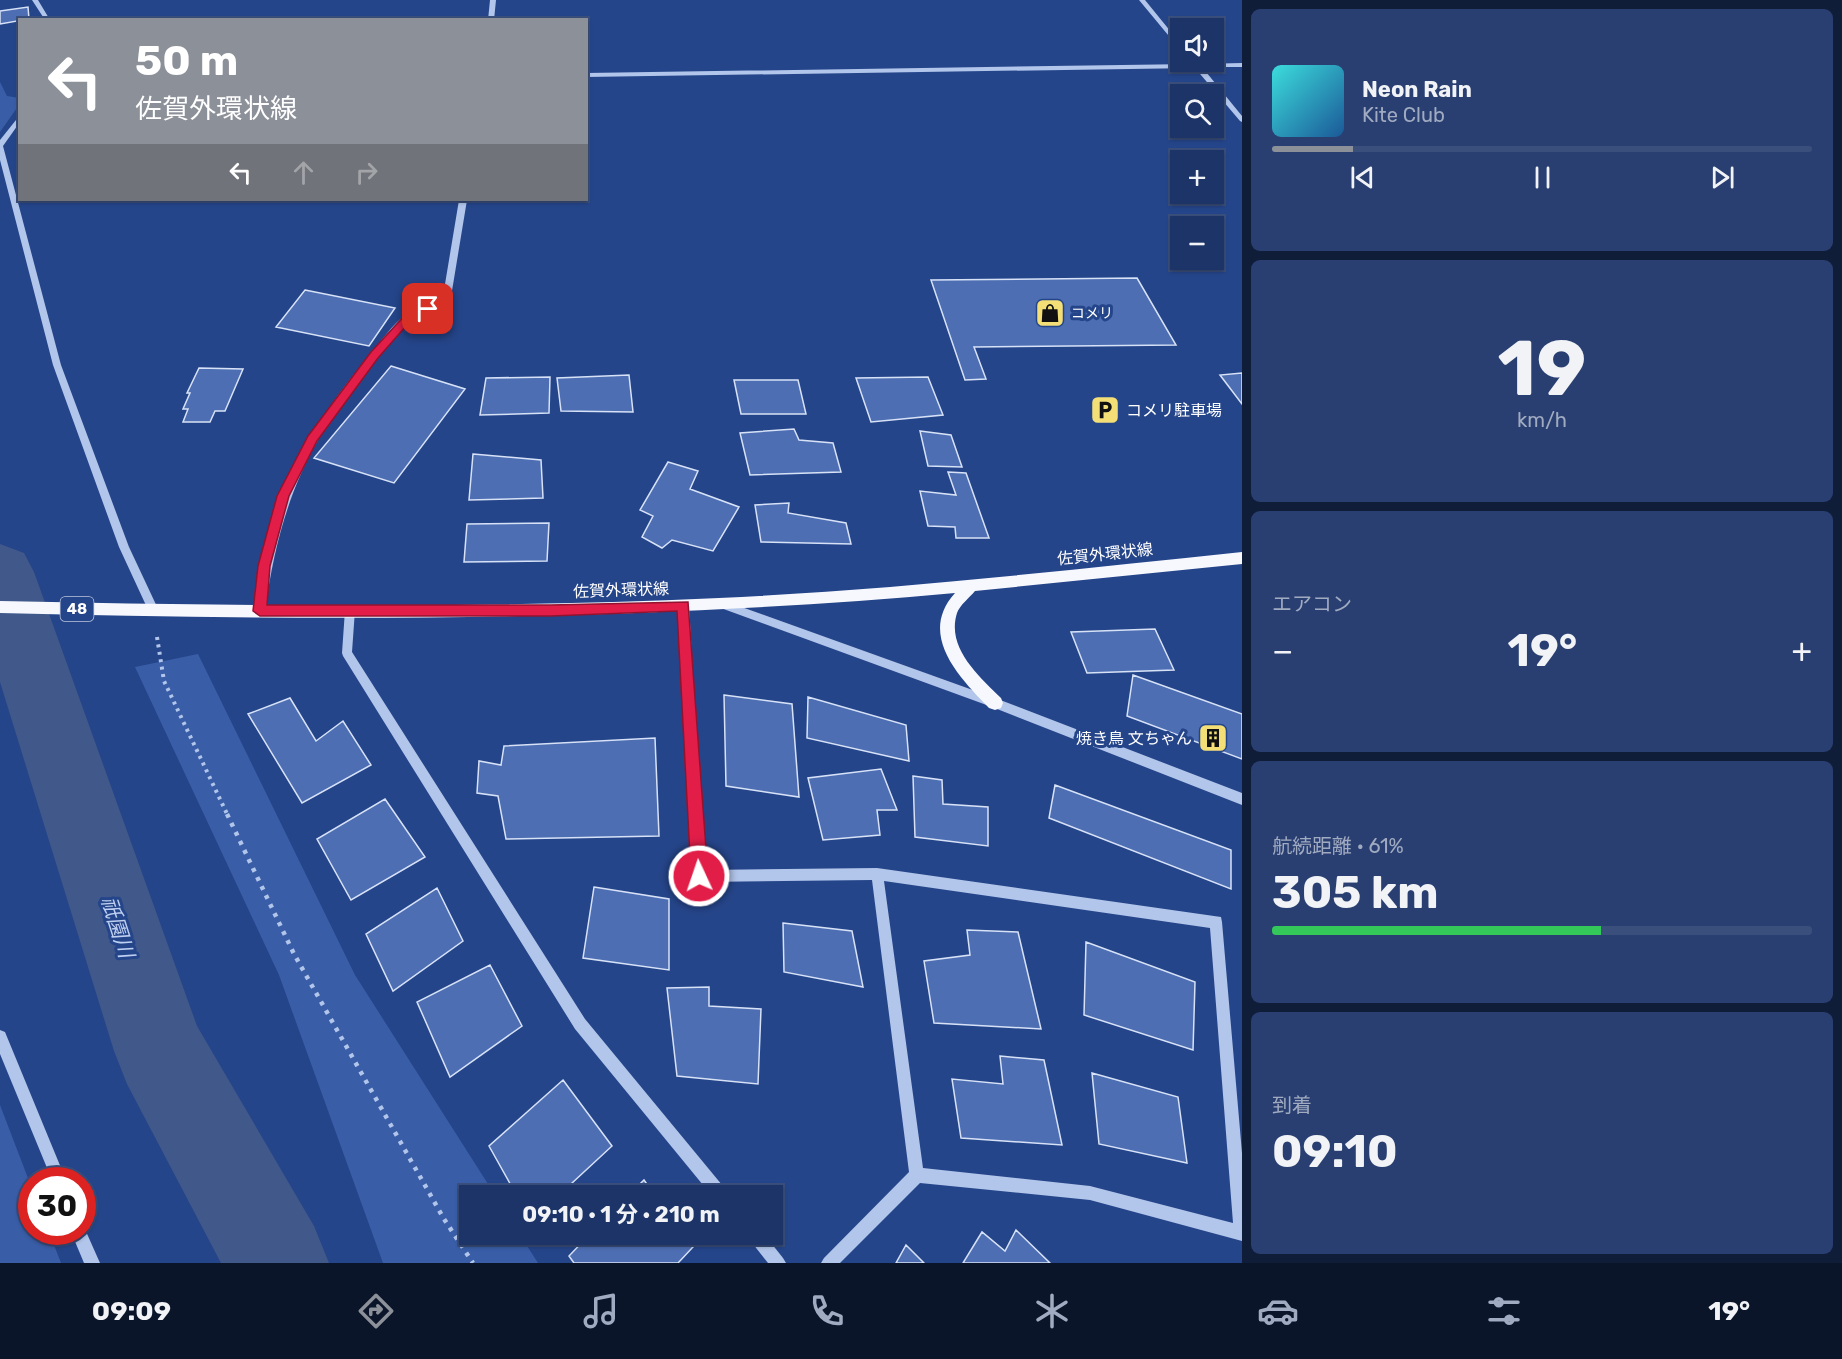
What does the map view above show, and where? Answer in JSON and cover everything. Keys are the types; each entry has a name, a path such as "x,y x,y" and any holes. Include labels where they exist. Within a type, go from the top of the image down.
{"main road":[{"name":"佐賀外環状線","path":"0,607 260,611 551,610 684,606 970,586 1242,558"},
{"path":"970,586 950,610 948,637 958,665 995,703"}],"street":[{"path":"35,0 47,18"},
{"path":"491,18 493,0"},
{"path":"1142,0 1170,34"},
{"path":"588,75 1170,64"},
{"path":"1224,65 1242,65"},
{"path":"1203,72 1242,120"},
{"path":"18,120 0,146 57,365 124,547 154,611"},
{"path":"260,611 264,566 283,496 312,439 362,369 411,315 446,303 463,201"},
{"path":"722,604 995,703 1242,799"},
{"path":"684,606 699,876 876,874 1216,922 1241,1232 1090,1193 917,1175"},
{"path":"350,610 347,653 580,1024 713,1185"},
{"path":"876,874 917,1175"},
{"path":"0,1037 54,1167"},
{"path":"829,1263 917,1175"},
{"path":"84,1245 92,1263"},
{"path":"763,1245 778,1263"}],"path":[{"path":"154,611 164,681 294,954 444,1219 473,1263"}],"shaded area":[{"path":"0,82 7,96 18,98 18,106 0,132"},
{"path":"198,654 355,975 489,1185 459,1185 459,1245 526,1245 538,1263 383,1263 279,975 135,667"},
{"path":"0,1105 24,1167 18,1167 18,1245 54,1245 61,1263 0,1263"}],"building":[{"path":"28,7 29,18 18,18 18,21 0,24 0,11"},
{"name":"コメリ","path":"1137,278 1176,345 974,347 986,379 965,380 931,280"},
{"path":"305,290 395,308 369,346 276,327"},
{"path":"391,366 465,389 394,483 314,458"},
{"path":"199,368 243,369 225,411 215,411 210,422 183,422 188,409 183,409 190,393 187,393"},
{"path":"1242,373 1242,404 1220,375"},
{"path":"629,375 633,412 561,411 557,378"},
{"path":"550,377 549,413 480,415 486,378"},
{"path":"928,377 943,415 871,422 856,378"},
{"path":"734,380 798,380 806,414 741,414"},
{"path":"794,429 799,440 833,443 841,472 750,475 740,433"},
{"path":"920,431 951,435 962,467 928,466"},
{"path":"473,454 541,460 543,498 469,500"},
{"path":"668,462 698,471 690,489 739,507 713,551 672,540 662,548 642,537 653,516 640,510"},
{"path":"948,472 966,473 989,538 956,538 955,527 928,526 920,491 956,495"},
{"path":"789,503 788,513 846,523 851,544 761,542 755,505"},
{"path":"549,523 547,561 464,562 467,524"},
{"path":"1155,629 1174,670 1087,673 1071,632"},
{"name":"焼き鳥 文ちゃん","path":"1133,675 1242,714 1242,759 1127,716"},
{"path":"724,695 792,704 799,797 726,786"},
{"path":"808,697 906,725 909,761 807,738"},
{"path":"290,698 316,741 343,721 371,765 302,803 248,714"},
{"path":"655,738 659,836 506,839 498,796 477,793 479,761 501,765 504,746"},
{"path":"881,769 897,810 877,810 880,835 823,840 808,778"},
{"path":"913,776 942,780 943,804 988,807 988,846 915,837"},
{"path":"1055,785 1231,850 1231,889 1049,818"},
{"path":"385,799 425,857 351,900 317,839"},
{"path":"594,887 669,899 669,970 583,958"},
{"path":"437,888 463,941 393,991 366,934"},
{"path":"783,923 852,931 863,987 784,972"},
{"path":"967,930 1018,932 1041,1029 934,1023 924,961 970,955"},
{"path":"1086,942 1195,982 1193,1050 1084,1015"},
{"path":"490,965 522,1026 450,1077 417,1002"},
{"path":"709,987 709,1006 761,1009 758,1084 677,1076 667,988"},
{"path":"1000,1056 1044,1060 1062,1145 961,1138 952,1079 1003,1084"},
{"path":"1092,1073 1178,1097 1187,1163 1099,1144"},
{"path":"563,1080 612,1146 570,1185 511,1185 489,1146"},
{"path":"1016,1230 1050,1263 963,1263 982,1232 1005,1251"},
{"path":"580,1245 692,1245 693,1247 678,1263 574,1263 569,1256"},
{"path":"906,1245 924,1263 896,1263"}],"waterway":[{"name":"祇園川","path":"0,572 160,1051 277,1263"}],"place":[{"name":"コメリ","path":"1050,313"},
{"name":"コメリ駐車場","path":"1105,410"},
{"name":"焼き鳥 文ちゃん","path":"1213,738"}],"route":[{"path":"428,309 411,315 374,355 312,439 283,496 264,566 260,611 551,610 684,606 699,876"}]}
